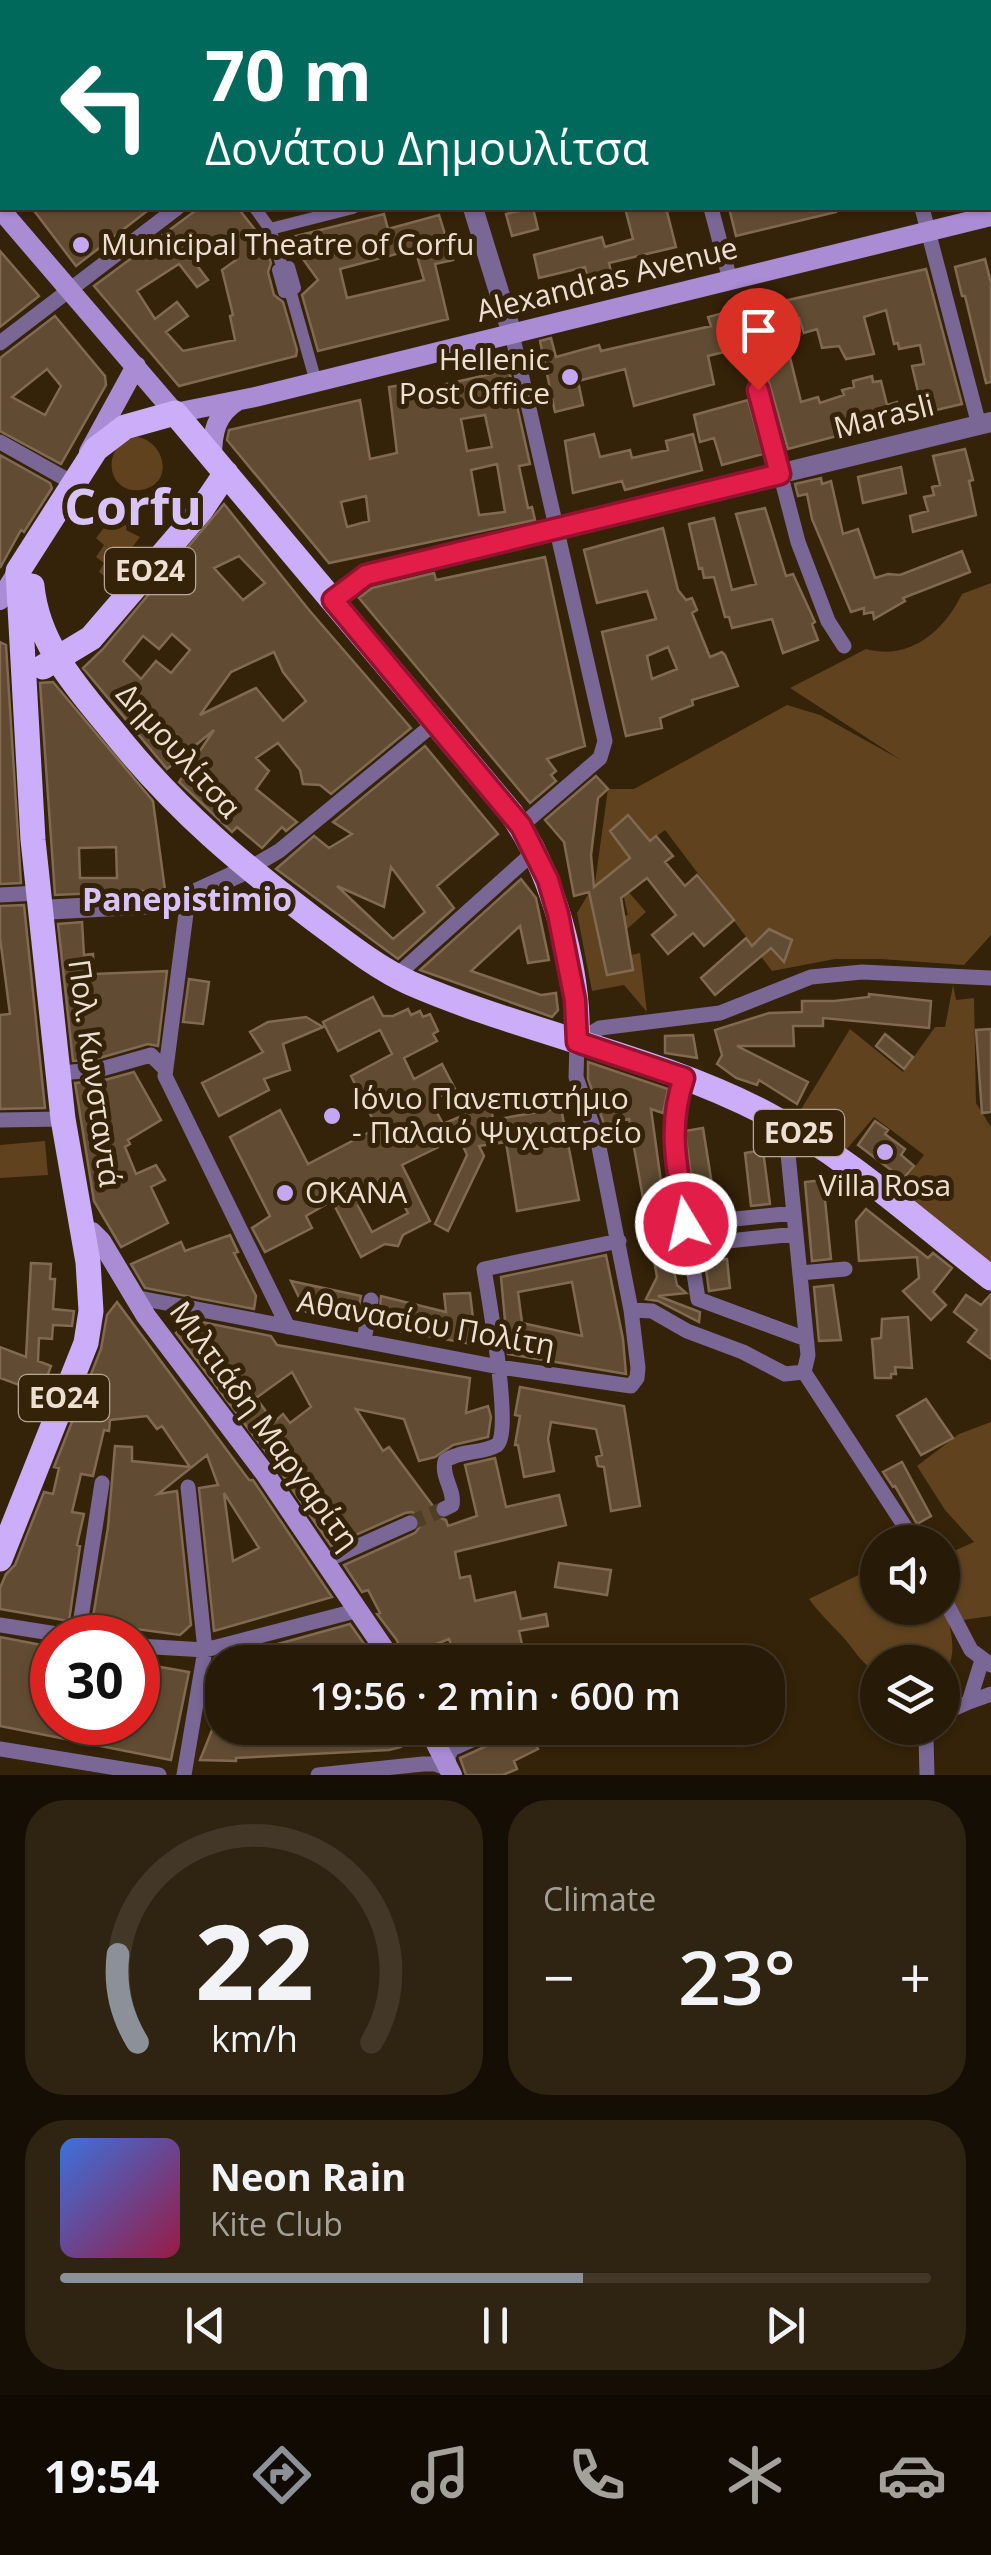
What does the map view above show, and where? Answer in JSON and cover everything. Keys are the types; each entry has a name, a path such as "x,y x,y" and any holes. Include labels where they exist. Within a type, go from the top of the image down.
{"main road":[{"path":"5,210 521,826 554,898 575,1000 577,1042"},
{"name":"Alexandras Avenue","path":"176,414 991,216"},
{"path":"74,482 136,366"},
{"path":"219,465 216,426 224,410 237,401"},
{"path":"0,600 102,443 125,427 176,414"},
{"name":"ΕΟ24","path":"26,684 57,659 80,647 97,630 202,510 219,465"},
{"path":"24,562 41,627"},
{"name":"Πολ. Κωνσταντά","path":"24,562 28,780 63,1119 84,1230"},
{"name":"ΕΟ24","path":"41,627 67,636 97,630"},
{"name":"ΕΟ25","path":"41,627 57,659"},
{"name":"Δημουλίτσα","path":"57,659 176,805 248,870 396,976 577,1042"},
{"name":"ΕΟ25","path":"577,1042 684,1078 785,1124 853,1168 991,1278"},
{"name":"ΕΟ24","path":"0,1559 86,1343 90,1289 84,1230"},
{"name":"Μιλτιάδη Μαργαρίτη","path":"84,1230 101,1240 130,1291 264,1472 382,1645"},
{"path":"90,1289 108,1283 130,1291"},
{"path":"436,1745 450,1772"}],"street":[{"path":"0,344 174,210"},
{"path":"256,210 270,229 283,269 278,270 284,292 290,290 316,382"},
{"path":"270,229 346,210"},
{"path":"475,210 512,334 605,747 600,758 521,826"},
{"path":"712,210 730,280"},
{"path":"922,210 985,424"},
{"path":"739,315 803,554 828,621 844,646"},
{"name":"Marasli","path":"333,600 366,575 985,424"},
{"path":"0,442 74,482"},
{"path":"0,895 39,902 156,905 188,898 248,870 291,842 436,722"},
{"path":"396,976 534,850"},
{"path":"188,898 164,1068 168,1086 288,1327"},
{"path":"804,1372 778,1372 652,1311 631,1310 598,1142 576,1077 577,1042 596,1028 720,1013 796,981 828,975 875,972 991,978"},
{"path":"58,1073 98,1070 151,1055 164,1068"},
{"path":"684,1078 672,1128 698,1299 806,1340"},
{"path":"0,1120 63,1119"},
{"path":"785,1124 808,1355 804,1372 904,1525"},
{"path":"686,1224 794,1213"},
{"path":"690,1245 796,1234"},
{"path":"444,1509 453,1502 444,1471 446,1460 496,1446 502,1440 499,1367 484,1269 619,1241"},
{"path":"800,1273 845,1269"},
{"name":"Αθανασίου Πολίτη","path":"130,1291 288,1327 499,1367 631,1386 638,1368 631,1310"},
{"path":"364,1341 371,1300"},
{"path":"83,1615 102,1483"},
{"path":"184,1775 205,1650 188,1487"},
{"path":"325,1561 410,1523"},
{"path":"224,1645 358,1610"},
{"path":"0,1625 30,1630"},
{"path":"956,1625 986,1662 970,1702"},
{"path":"160,1647 205,1650"},
{"path":"960,1706 991,1694"},
{"path":"450,1772 448,1756 463,1745"},
{"path":"926,1745 927,1775"},
{"path":"0,1749 159,1775"},
{"path":"318,1775 423,1764 435,1764 450,1772"}],"shaded area":[{"path":"138,437 155,447 163,464 158,481 140,490 120,484 112,467 117,448"},
{"path":"113,516 127,526 126,530 140,537 108,579 99,572 104,563 96,557 104,545 96,538"},
{"path":"991,583 991,935 964,965 835,959 772,971 665,830 650,841 628,815 610,831 630,858 612,873 646,912 626,930 624,916 628,915 622,889 596,893 591,902 607,974 633,970 631,955 640,953 647,1012 624,985 592,991 577,913 595,883 608,789 634,789 787,705 820,715 901,760 790,688 866,649 882,652 911,647 946,620 962,594"},
{"path":"953,985 956,1000 974,998 976,1103 991,1127 991,1268 896,1191 924,1155 874,1117 846,1150 797,1116 850,1029 903,1072 935,1027 945,1027"},
{"path":"45,1141 48,1175 0,1178 0,1145"},
{"path":"991,1422 991,1616 960,1620 960,1548 974,1542 945,1510 917,1466 959,1434"},
{"path":"860,1574 860,1625 950,1625 952,1645 860,1645 860,1658 809,1599"}],"building":[{"name":"Municipal Theatre of Corfu","path":"34,210 148,210 76,266"},
{"path":"196,210 240,210 263,240 271,263 268,272 274,295 283,302 296,356 179,386 94,286","holes":["216,236 236,260 222,270 235,340 183,351 166,332 188,316 177,302 155,319 137,291 179,264 197,287 208,280 189,255"]},
{"path":"533,210 538,229 512,236 506,214"},
{"path":"626,210 667,210 676,247 609,263 612,276 589,282 585,267 539,278 534,255 602,237 605,247 633,239"},
{"path":"730,210 836,210 836,212 736,236"},
{"path":"384,214 388,229 439,215 453,260 435,264 448,319 318,351 302,295 318,280 288,238","holes":["415,249 424,280 347,298 340,269"]},
{"path":"0,251 39,296 0,327"},
{"path":"985,259 991,283 991,382 986,383 955,267"},
{"path":"926,269 962,404 923,413 912,366 924,364 920,345 899,349 898,343 894,344 886,310 864,317 874,354 846,359 839,346 822,348 817,329 804,333 799,318 754,328 748,309"},
{"path":"727,312 736,349 708,356 714,384 634,406 625,369 578,381 583,405 555,412 540,341 551,338 556,357 599,345 601,351 711,326 708,317"},
{"path":"55,316 105,376 106,385 61,464 0,431 0,358","holes":["47,369 61,386 45,415 12,397"]},
{"path":"787,345 801,402 818,397 820,403 844,395 842,390 854,387 853,381 872,376 873,382 881,381 887,405 897,402 901,419 788,449 760,351"},
{"path":"509,370 530,464 519,466 528,508 532,507 535,520 329,563 227,440 229,430 360,400 370,459 397,453 389,387 414,383 415,391","holes":["485,415 492,447 467,451 461,419","497,464 505,512 479,515 471,470","366,496 369,521 347,527 341,502"]},
{"path":"748,400 763,454 722,465 714,438 700,442 694,415"},
{"path":"594,434 600,457 630,450 632,458 668,450 666,441 693,434 702,470 625,490 622,481 573,493 565,441"},
{"path":"965,449 976,515 913,532 910,516 928,511 924,497 934,495 932,487 940,485 933,456"},
{"path":"0,455 50,483 52,488 24,532 21,530 0,568"},
{"path":"901,467 906,493 863,503 858,477"},
{"path":"821,478 822,484 831,481 843,534 858,529 875,578 900,575 962,551 970,572 903,598 905,601 874,619 873,612 864,614 864,608 851,612 812,519 807,494 798,496 795,484"},
{"path":"224,504 411,728 331,794 320,785 303,784 300,770 278,743 256,758 269,771 256,789 297,822 286,831 282,827 262,848 237,827 232,832 179,782 214,730 167,769 83,668","holes":["239,556 265,583 243,600 214,568","172,634 190,650 171,673 156,661 141,679 123,661 143,636 159,649","274,652 283,672 306,701 283,721 256,688 200,715 231,672"]},
{"path":"765,508 786,576 793,574 815,622 812,624 818,640 783,653 772,619 732,628 714,577 704,578 702,568 699,569 689,524 714,518 732,590 756,584 736,514"},
{"path":"663,528 678,590 686,600 692,598 697,610 692,613 710,657 722,652 725,655 738,686 692,700 693,705 660,718 662,728 626,736 602,632 656,619 647,591 597,603 584,550","holes":["668,647 677,669 652,679 647,656"]},
{"path":"545,557 585,746 547,759 556,771 551,775 556,781 530,803 359,598 372,588 434,573 436,580"},
{"path":"0,642 6,645 21,883 0,884"},
{"path":"53,682 153,801 165,890 55,895 40,683","holes":["116,847 117,878 80,878 79,848"]},
{"path":"425,746 498,834 437,886 454,908 398,959 276,869 314,836 329,848 352,834 333,822","holes":["391,867 425,912 393,939 337,886 384,907"]},
{"path":"596,776 608,789 598,798 591,855 594,887 630,858 610,831 628,815 650,841 656,836 673,856 665,862 685,886 697,875 734,920 704,946 693,933 668,954 652,935 676,915 647,878 621,898 633,970 607,975 589,892 574,896 564,842 545,820"},
{"path":"521,879 536,898 549,960 528,963 520,926 471,971 541,995 556,993 558,1010 552,1017 420,970"},
{"path":"24,905 45,1108 0,1109 0,1015 10,1014 0,906"},
{"path":"82,922 84,955 93,954 94,974 167,971 158,1046 148,1044 96,1059 73,1061 58,924"},
{"path":"769,929 792,940 784,962 771,948 715,995 701,978 746,938 752,946"},
{"path":"189,979 209,982 203,1024 183,1022"},
{"path":"869,994 931,1001 929,1028 823,1018 823,1026 793,1026 794,1046 737,1046 808,1082 797,1104 759,1080 757,1085 736,1078 717,1064 722,1055 715,1030 769,1013 802,1012 802,1001 834,1001"},
{"path":"373,997 383,1016 408,1009 411,1015 420,1011 423,1017 430,1014 438,1031 433,1034 437,1041 404,1058 414,1079 442,1064 455,1089 431,1101 443,1124 476,1110 474,1093 489,1091 493,1120 561,1108 579,1200 517,1211 506,1142 479,1146 484,1156 448,1231 435,1224 467,1155 459,1137 402,1165 430,1221 403,1235 398,1246 385,1244 361,1257 332,1201 306,1216 312,1228 265,1252 252,1228 270,1216 230,1137 280,1110 308,1164 377,1128 351,1076 392,1054 380,1030 338,1051 323,1022","holes":["394,1187 408,1213 372,1232 358,1206"]},
{"path":"306,1017 323,1027 283,1044 290,1070 264,1079 269,1090 219,1116 202,1083 263,1052 250,1032 268,1022"},
{"path":"991,1029 991,1112 982,1113 976,1030"},
{"path":"885,1034 913,1057 904,1069 876,1046"},
{"path":"693,1035 697,1058 665,1053 665,1036"},
{"path":"588,1062 668,1089 663,1113 651,1109 672,1262 677,1285 686,1293 658,1296 700,1312 699,1322 646,1299 657,1277 629,1119 604,1124 588,1079"},
{"path":"134,1072 161,1120 128,1140 130,1144 125,1147 136,1174 156,1165 165,1180 151,1187 168,1223 121,1247 94,1201 75,1083"},
{"name":"Villa Rosa","path":"875,1121 905,1149 901,1155 914,1166 903,1179 858,1145"},
{"path":"703,1128 716,1210 696,1212 685,1131"},
{"path":"763,1150 770,1204 751,1206 745,1153"},
{"path":"823,1180 831,1259 812,1261 805,1182"},
{"path":"866,1209 928,1258 933,1253 952,1268 933,1292 946,1305 931,1320 903,1291 919,1278 917,1257 859,1261 856,1221"},
{"path":"230,1235 238,1252 234,1253 256,1296 254,1309 145,1288 131,1264 181,1242 185,1251"},
{"path":"606,1255 626,1374 508,1354 501,1277","holes":["572,1282 582,1336 522,1323 518,1292"]},
{"path":"727,1259 730,1288 709,1291 705,1262"},
{"path":"31,1263 51,1264 50,1279 55,1279 53,1309 74,1311 72,1326 53,1325 52,1339 39,1338 38,1361 51,1366 41,1393 0,1378 0,1347 26,1357"},
{"path":"291,1281 361,1296 356,1321 306,1312"},
{"path":"833,1285 841,1340 819,1341 814,1287"},
{"path":"470,1293 475,1335 472,1344 378,1327 381,1296 446,1312 444,1294"},
{"path":"991,1294 991,1359 968,1342 977,1330 954,1312 966,1295 981,1305"},
{"path":"117,1302 249,1480 253,1480 332,1597 214,1631 199,1488 218,1485 207,1455 158,1494 177,1491 191,1625 180,1635 160,1632 160,1615 93,1615 108,1527 115,1446 132,1447 132,1461 190,1467 162,1426 157,1429 147,1416 110,1420 93,1476 81,1474 72,1512 84,1514 70,1615 34,1615 0,1609 0,1588 6,1574 15,1565 44,1492 53,1494 59,1468 54,1467 101,1349 107,1315","holes":["224,1493 259,1548 233,1561"]},
{"path":"908,1317 912,1368 895,1367 896,1374 891,1374 891,1378 875,1378 872,1339 881,1338 882,1319"},
{"path":"192,1320 271,1336 277,1345 470,1378 466,1413 488,1406 488,1437 453,1445 435,1457 419,1461 404,1419 356,1409 383,1451 389,1447 433,1506 434,1515 446,1520 448,1526 477,1516 465,1465 495,1458 506,1507 559,1495 566,1525 455,1552 460,1578 470,1576 475,1601 515,1592 521,1619 546,1614 548,1626 519,1631 522,1645 451,1645 449,1639 434,1645 399,1645 377,1614 380,1613 368,1590 362,1592 344,1565 415,1533 421,1525 420,1518 412,1512 405,1513 331,1546 176,1333","holes":["292,1372 311,1407 290,1423 283,1414 274,1422 256,1398"]},
{"path":"520,1387 624,1406 640,1506 611,1511 604,1467 598,1466 596,1457 602,1455 596,1429 551,1422 548,1439 554,1471 524,1477 515,1445"},
{"path":"926,1399 953,1438 921,1455 897,1416"},
{"path":"902,1462 931,1516 917,1524 883,1472"},
{"path":"559,1563 611,1570 607,1595 555,1587"},
{"path":"350,1624 365,1645 274,1645"},
{"path":"0,1637 30,1643 30,1732 0,1726"},
{"path":"160,1667 189,1672 171,1760 96,1745 160,1745"},
{"path":"206,1745 402,1745 389,1750 200,1760"},
{"path":"489,1745 536,1745 538,1749 514,1761 517,1769 503,1775 466,1775 460,1758"}],"tunnel":[{"path":"410,1523 444,1509"}],"place":[{"name":"Municipal Theatre of Corfu","path":"81,245"},
{"name":"Hellenic Post Office","path":"570,377"},
{"name":"Ιόνιο Πανεπιστήμιο - Παλαιό Ψυχιατρείο","path":"332,1116"},
{"name":"Villa Rosa","path":"885,1152"},
{"name":"ΟΚΑΝΑ","path":"285,1193"}],"district":[{"name":"Corfu","path":"133,507"},
{"name":"Panepistimio","path":"187,900"}],"route":[{"path":"686,1224 672,1128 684,1078 577,1042 575,1000 558,914 548,880 521,826 333,600 366,575 780,474 758,390"}]}
